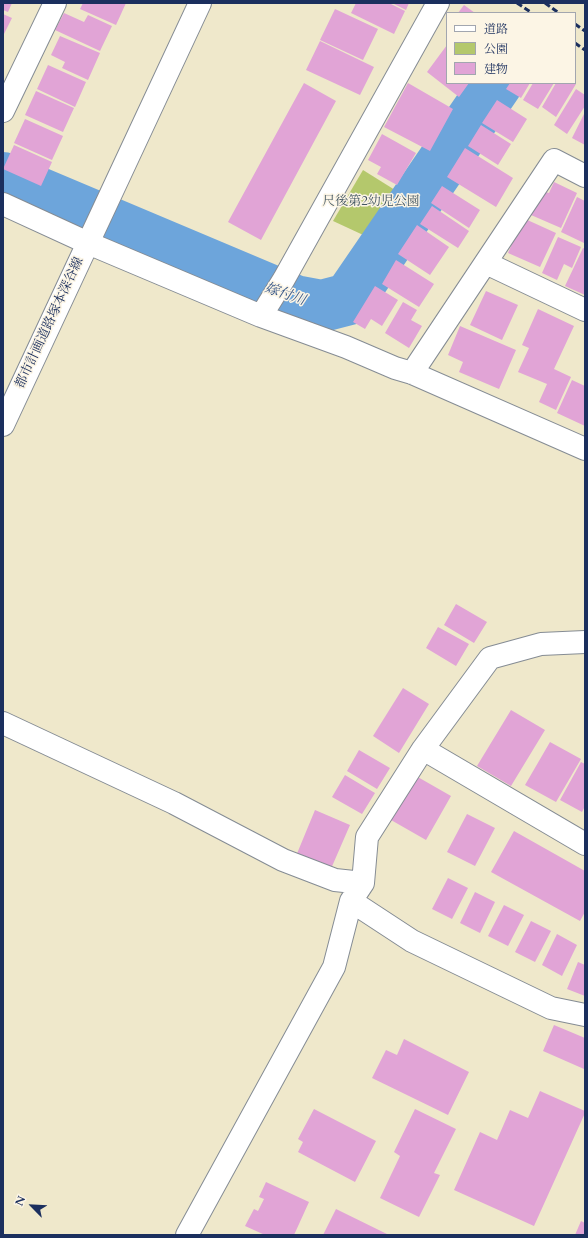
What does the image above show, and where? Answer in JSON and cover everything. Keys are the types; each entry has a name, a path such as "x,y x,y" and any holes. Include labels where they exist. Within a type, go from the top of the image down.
{"street":[{"path":"3,111 55,3"},
{"name":"都市計画道路塚本深谷線","path":"3,425 200,3"},
{"path":"260,316 284,279 438,3"},
{"path":"412,373 554,160 585,176"},
{"path":"3,204 88,243 260,316 346,347 395,368 412,373 585,449"},
{"path":"486,263 585,310"},
{"path":"187,1235 334,967 351,901 363,883 367,837 423,749 490,658 541,644 585,642"},
{"path":"3,722 174,803 283,860 335,880 363,883"},
{"path":"423,749 585,844"},
{"path":"351,901 412,941 551,1008 585,1015"}],"green space":[{"name":"尺後第2幼児公園","path":"363,170 403,195 374,240 333,221"}],"building":[{"path":"3,3 12,3 8,12 3,10"},
{"path":"83,3 126,3 116,25 80,9"},
{"path":"356,3 389,3 405,11 394,34 351,13"},
{"path":"392,3 409,3 406,10"},
{"path":"464,5 474,12 459,12"},
{"path":"335,9 378,29 363,60 320,40"},
{"path":"64,13 84,22 88,15 112,26 100,51 55,30"},
{"path":"3,14 12,18 3,36"},
{"path":"60,36 100,53 88,80 62,68 65,62 51,55"},
{"path":"320,41 374,67 360,95 306,70"},
{"path":"446,46 446,84 468,84 459,97 427,72"},
{"path":"48,65 86,82 75,107 37,89"},
{"path":"304,83 336,101 261,240 228,222"},
{"path":"408,83 453,109 430,151 384,127"},
{"path":"509,84 529,84 521,98 506,89"},
{"path":"532,84 553,84 538,109 523,100"},
{"path":"555,84 576,84 556,117 542,107"},
{"path":"576,89 585,95 585,106 567,134 554,125"},
{"path":"36,91 74,108 63,132 25,115"},
{"path":"497,100 527,119 513,142 482,123"},
{"path":"585,112 585,145 572,138"},
{"path":"25,119 63,136 52,160 14,143"},
{"path":"481,125 511,144 498,165 468,146"},
{"path":"382,134 416,153 397,185 377,174 381,167 368,160"},
{"path":"14,145 52,162 41,186 3,169"},
{"path":"465,148 513,178 496,207 447,177"},
{"path":"554,182 577,193 561,228 531,215 543,191 549,193"},
{"path":"442,186 480,210 469,228 431,203"},
{"path":"577,197 585,201 584,243 561,232"},
{"path":"432,206 469,231 458,248 420,224"},
{"path":"523,218 556,233 540,267 508,253"},
{"path":"417,225 449,247 430,275 398,254"},
{"path":"558,237 581,247 572,268 564,264 557,280 542,273"},
{"path":"583,248 585,249 585,295 565,286"},
{"path":"396,260 434,284 419,307 382,284"},
{"path":"375,286 398,300 382,326 371,319 365,329 353,322"},
{"path":"486,291 518,305 502,340 470,325"},
{"path":"403,302 417,310 411,320 422,326 409,348 385,333"},
{"path":"538,309 574,326 554,369 571,377 556,410 539,402 547,384 518,372 529,348 522,345"},
{"path":"460,326 516,350 499,389 459,372 463,362 448,355"},
{"path":"572,380 585,386 585,426 557,413"},
{"path":"456,604 487,622 474,643 444,625"},
{"path":"438,627 469,644 456,666 426,648"},
{"path":"403,688 429,704 399,753 373,736"},
{"path":"511,710 545,730 511,786 477,766"},
{"path":"550,742 581,759 556,802 525,785"},
{"path":"359,750 390,768 377,789 347,771"},
{"path":"581,762 585,764 585,806 582,812 560,800"},
{"path":"345,775 375,793 362,814 332,797"},
{"path":"416,776 451,796 426,840 391,820"},
{"path":"315,810 350,825 330,871 296,856"},
{"path":"467,814 495,828 475,866 447,852"},
{"path":"514,831 585,871 585,912 580,921 491,872"},
{"path":"448,878 468,888 452,919 432,909"},
{"path":"475,892 495,902 480,933 460,923"},
{"path":"504,905 524,915 508,946 488,936"},
{"path":"531,921 551,931 535,962 515,952"},
{"path":"557,934 577,945 562,976 542,965"},
{"path":"578,962 585,965 585,996 567,989"},
{"path":"554,1025 585,1038 584,1069 543,1051"},
{"path":"404,1039 469,1072 448,1115 372,1078 386,1050 397,1055"},
{"path":"540,1091 585,1111 585,1113 534,1226 454,1190 480,1132 497,1140 510,1110 528,1118"},
{"path":"314,1109 376,1141 355,1182 298,1152 303,1142 298,1139"},
{"path":"415,1109 456,1129 434,1173 440,1175 419,1217 380,1198 400,1156 394,1152"},
{"path":"266,1182 309,1202 294,1235 265,1235 245,1226 254,1209 258,1211 264,1199 259,1197"},
{"path":"336,1209 389,1235 323,1235"},
{"path":"581,1221 585,1223 585,1235 575,1235"}],"waterway":[{"name":"嫁付川","path":"3,178 295,301 322,306 349,299 496,84"}],"railway":[{"path":"517,3 530,12"},
{"path":"545,3 558,12"},
{"path":"576,25 585,31"},
{"path":"576,44 585,50"}]}
